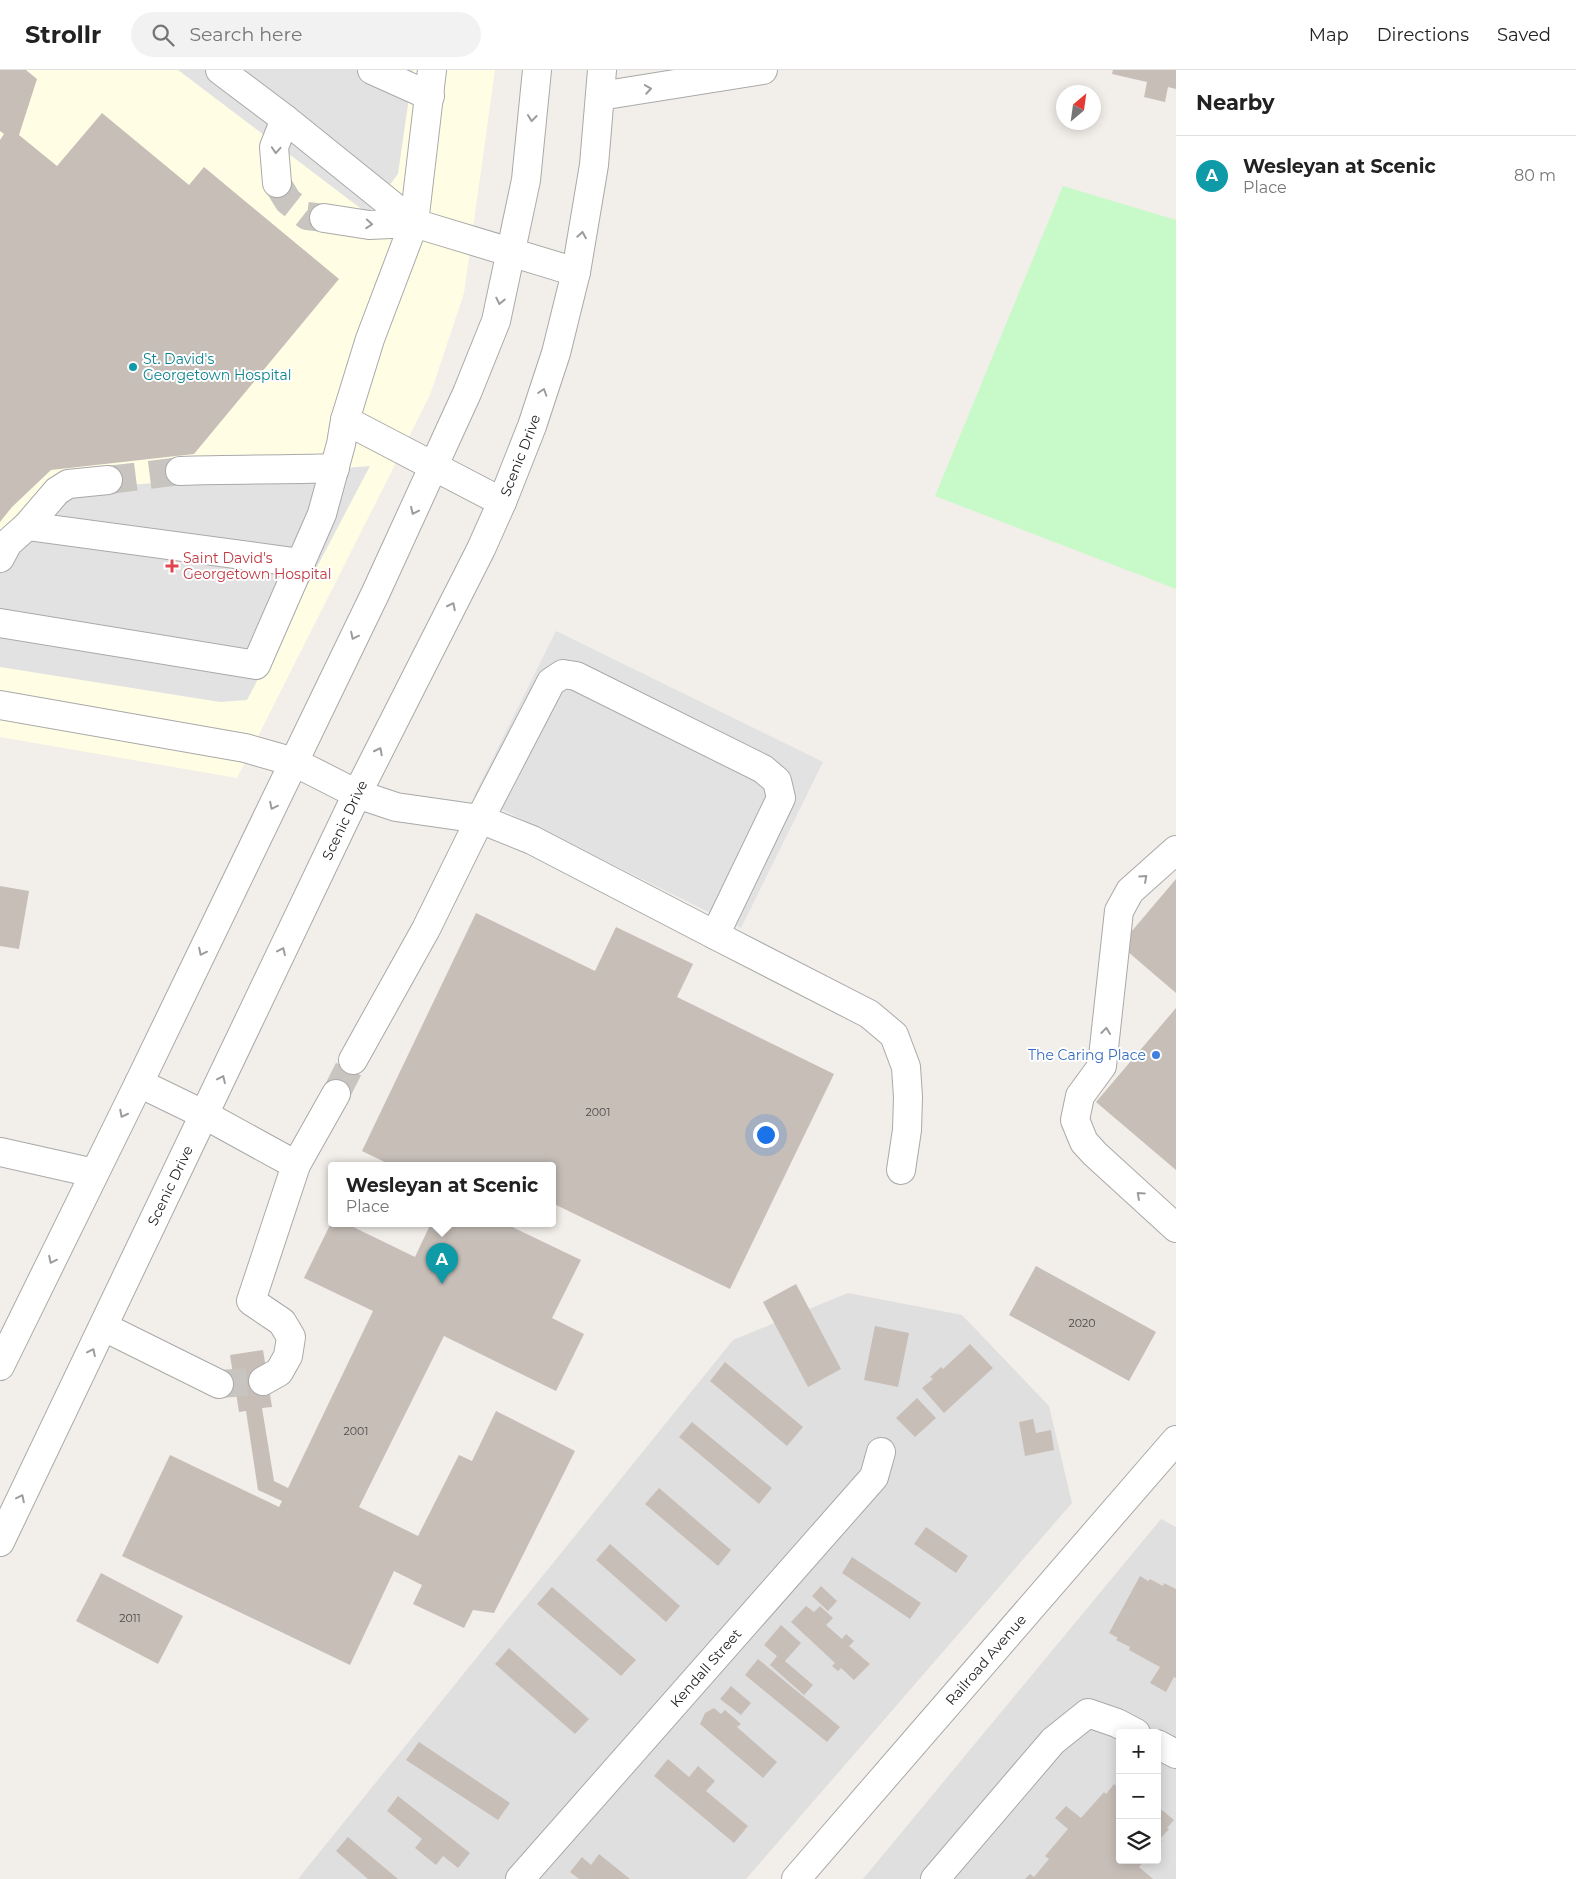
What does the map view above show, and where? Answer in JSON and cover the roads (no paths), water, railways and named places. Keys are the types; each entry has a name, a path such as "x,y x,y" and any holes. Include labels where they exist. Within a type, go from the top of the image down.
{"street":[{"path":"220,70 285,119 414,223"},
{"path":"0,623 256,665 322,514 335,468 345,420 370,340 414,223 431,83 372,70"},
{"path":"0,1366 294,762 435,467 467,393 496,321 526,180 537,70"},
{"path":"601,83 763,70"},
{"name":"Scenic Drive","path":"0,1542 357,794 481,549 502,502 532,426 556,353 576,272 594,165 601,83"},
{"path":"277,182 274,148 285,119"},
{"path":"324,218 370,225 414,223 576,272"},
{"path":"345,420 502,502"},
{"path":"180,471 245,468 272,470 335,468"},
{"path":"0,558 8,542 27,526 56,491 68,484 108,480"},
{"path":"27,526 301,563"},
{"path":"353,1060 426,929 551,682 563,674 576,676 763,769 777,781 781,798 715,934"},
{"path":"0,706 245,748 294,762 357,794 396,807 480,819 532,840 715,934 869,1014 894,1035 906,1067 908,1089 908,1130 901,1170"},
{"path":"1176,850 1130,891 1119,911 1102,1066 1080,1096 1075,1120 1084,1142 1095,1154 1176,1228"},
{"path":"139,1082 205,1115 296,1165"},
{"path":"263,1381 279,1372 288,1356 291,1337 282,1322 251,1301 296,1165 336,1094"},
{"path":"0,1152 94,1173"},
{"path":"104,1327 219,1384"},
{"name":"Railroad Avenue","path":"796,1879 1176,1440"},
{"name":"Kendall Street","path":"520,1879 874,1477 881,1452"},
{"path":"935,1879 1054,1741 1088,1714 1117,1723 1128,1729"},
{"path":"1161,1746 1176,1754"}],"tunnel":[{"path":"277,183 288,201 307,216 324,218"},
{"path":"108,480 180,471"},
{"path":"336,1094 353,1060"},
{"path":"219,1384 263,1381"}],"place":[{"name":"St. David's Georgetown Hospital","path":"133,367"},
{"name":"Saint David's Georgetown Hospital","path":"172,566"},
{"name":"The Caring Place","path":"1156,1055"},
{"name":"Wesleyan at Scenic","path":"442,1284"}]}
